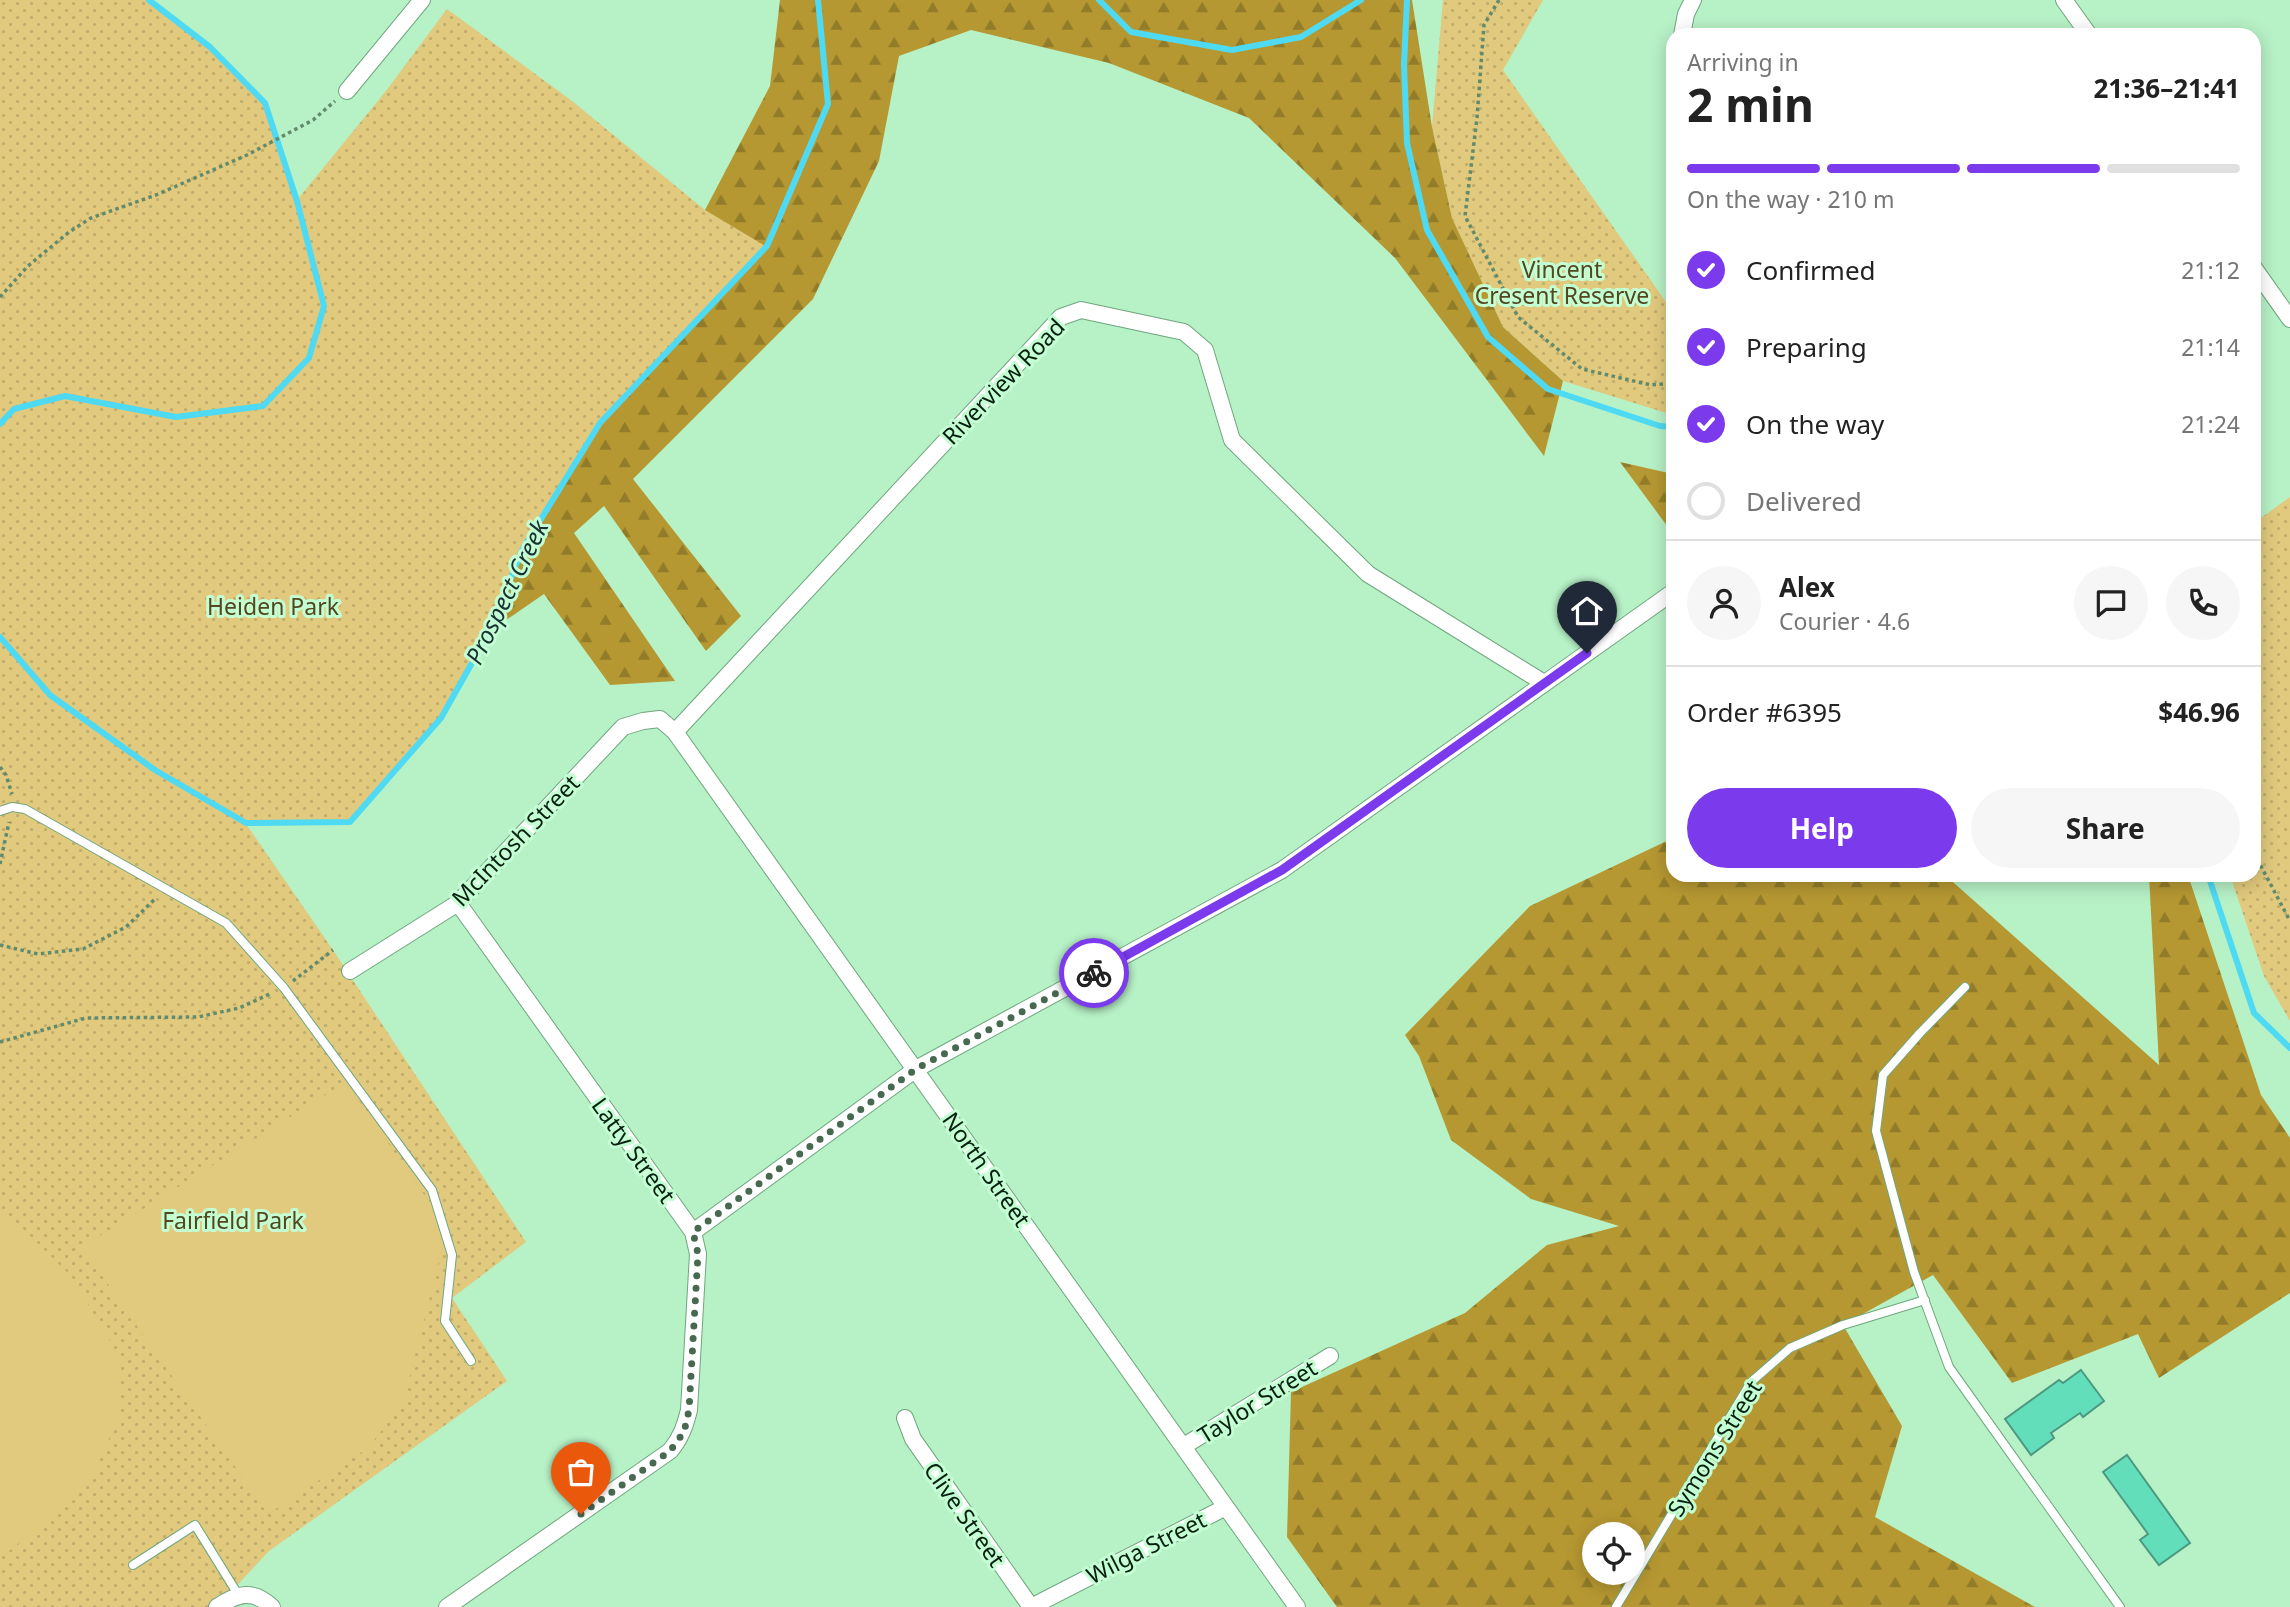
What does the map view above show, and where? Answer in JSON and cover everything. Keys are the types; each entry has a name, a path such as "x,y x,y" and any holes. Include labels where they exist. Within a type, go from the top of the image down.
{"street":[{"path":"1683,28 1693,0"},
{"path":"2064,0 2084,28"},
{"path":"347,91 420,1"},
{"path":"2261,278 2290,319"},
{"name":"Riverview Road","path":"675,732 1061,317 1081,310 1184,332 1205,350 1233,440 1368,574 1544,683"},
{"path":"693,1232 916,1069 1282,870 1666,597"},
{"name":"McIntosh Street","path":"350,971 458,903 622,727 643,720 660,719 675,732"},
{"name":"North Street","path":"675,732 1184,1446 1224,1508 1297,1607"},
{"name":"Latty Street","path":"447,1607 670,1451 677,1442 684,1432 689,1410 698,1254 693,1232 458,903"},
{"name":"Taylor Street","path":"1184,1446 1330,1356"},
{"name":"Clive Street","path":"905,1418 913,1439 1031,1607"},
{"name":"Wilga Street","path":"1031,1607 1224,1508"},
{"path":"217,1607 239,1595 252,1594 263,1598 272,1607"}],"lane":[{"path":"0,811 12,807 25,809 226,923 284,988 432,1190 453,1255 445,1321 471,1361"},
{"path":"1965,987 1884,1075 1876,1131 1914,1272 1949,1367 2120,1607"},
{"name":"Symons Street","path":"1616,1607 1751,1382 1790,1348 1843,1325 1925,1300"},
{"path":"133,1565 195,1525 239,1595"}],"path":[{"path":"1499,0 1484,25 1477,118 1465,216 1518,317 1582,369 1651,385 1666,384"},
{"path":"0,297 28,267 69,232 91,218 156,195 247,155 313,120 347,91"},
{"path":"0,767 6,775 11,791 12,807 0,864"},
{"path":"2261,866 2290,921"},
{"path":"0,945 38,954 83,949 126,927 165,888"},
{"path":"0,1042 86,1018 198,1017 239,1007 284,988 333,950"}],"green space":[{"path":"0,0 149,0 210,47 265,103 297,200 386,91 447,9 572,101 705,210 767,246 600,423 523,550 490,631 441,718 350,822 246,824 333,950 526,1242 452,1298 507,1381 269,1551 217,1607 0,1607"},
{"path":"780,0 1412,0 1432,127 1452,218 1503,327 1563,381 1544,456 1395,258 1249,118 1109,63 971,30 899,56 879,161 813,299 633,479 741,616 706,651 604,506 574,533 675,681 610,685 544,594 490,631 522,550 600,423 767,247 705,210 770,86"},
{"name":"Vincent Cresent Reserve","path":"1443,0 1543,0 1503,70 1666,302 1666,413 1563,381 1503,327 1452,218 1432,127"},
{"path":"1620,462 1666,472 1666,524"},
{"path":"2290,497 2290,1021 2264,976 2232,882 2261,882 2261,518"},
{"path":"1666,841 1666,882 1953,882 2159,1065 2149,882 2190,882 2261,1095 2290,1138 2290,1293 2159,1378 2138,1334 2012,1383 1933,1275 1843,1325 1902,1426 1875,1517 2035,1607 1337,1607 1287,1537 1291,1392 1465,1313 1547,1245 1619,1226 1531,1199 1451,1140 1419,1056 1405,1035 1530,906"},
{"name":"Fairfield Park","path":"346,1082 436,1212 443,1245 403,1403 368,1448 268,1514 82,1247"},
{"path":"0,1215 17,1223 71,1276 110,1341 121,1367 119,1416 94,1473 75,1499 0,1558"}],"building":[{"path":"2081,1370 2104,1401 2083,1417 2080,1413 2051,1433 2054,1438 2031,1455 2005,1419 2059,1380 2063,1383"},
{"path":"2127,1455 2190,1543 2159,1565 2140,1540 2148,1534 2103,1472"}],"waterway":[{"name":"Prospect Creek","path":"0,424 14,409 65,396 176,417 263,406 309,358 324,306 297,201 265,103 210,47 149,0"},
{"name":"Prospect Creek","path":"0,637 50,695 155,770 246,823 350,822 441,718 490,631 522,550 600,423 767,246 828,104 818,0"},
{"name":"Prospect Creek","path":"1099,0 1131,32 1232,50 1301,37 1361,0"},
{"path":"1407,0 1404,65 1407,143 1427,230 1488,337 1548,389 1666,426"},
{"path":"2210,882 2254,1013 2290,1048"}],"way so far":[{"path":"581,1514 670,1451 684,1432 689,1410 698,1254 693,1232 916,1069 1094,973"}],"route":[{"path":"1094,973 1282,870 1587,653"}],"park label":[{"name":"Heiden Park","path":"273,606"}]}
